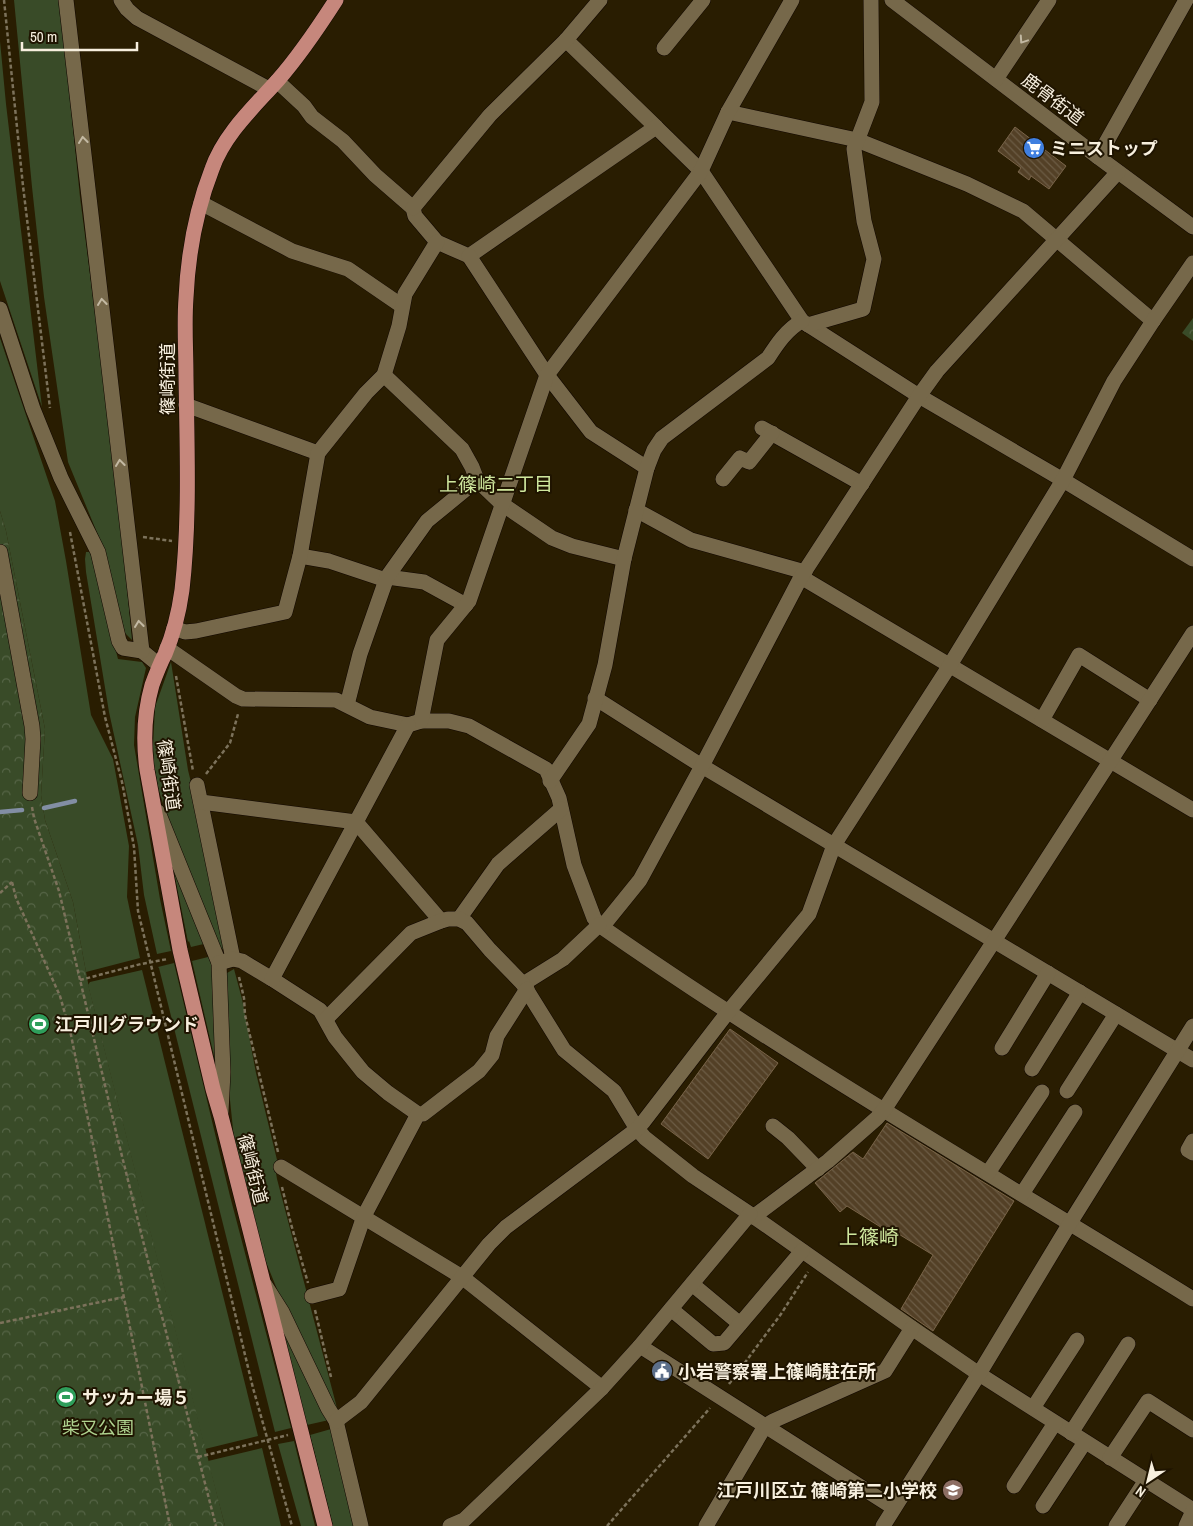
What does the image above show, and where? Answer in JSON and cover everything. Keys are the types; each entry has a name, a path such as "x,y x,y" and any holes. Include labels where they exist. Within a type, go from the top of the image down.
{"main road":[{"name":"篠崎街道","path":"325,1526 221,1116 212,1089 180,950 151,794 144,749 144,727 148,702 159,665 174,628 181,592 187,528 186,299 193,236 201,203 212,167 222,147 236,127 316,32 336,0"}],"street":[{"path":"66,0 142,651"},
{"path":"121,0 136,18 273,85 304,106 312,117 343,141 375,175 412,208 415,216 437,242 469,256 547,375 591,432 646,468"},
{"path":"412,208 490,115 566,40 600,0"},
{"path":"664,48 703,0"},
{"path":"272,978 356,822 415,723 436,640 469,601 547,375 701,171 728,112 792,0"},
{"path":"550,781 589,724 605,665 624,559 646,468 654,450 662,438 768,358 777,343 796,325 863,309 874,259 864,221 854,149 872,102 872,0"},
{"name":"鹿骨街道","path":"892,0 1193,227"},
{"path":"996,79 1048,0"},
{"path":"1098,157 1186,0"},
{"path":"566,40 701,171 805,323 919,396 1193,559"},
{"path":"728,112 857,140 967,184 1023,211 1153,321"},
{"path":"469,256 656,127"},
{"path":"230,964 242,961 272,978 320,1010 335,1037 363,1072 388,1093 418,1114 423,1114 479,1071 492,1055 497,1036 525,986 563,959 600,926 640,880 803,575 919,396 937,371 1118,172"},
{"path":"201,203 292,251 348,269 402,306"},
{"path":"174,628 186,632 196,631 284,612 300,556 318,454 366,393 384,375 399,326 405,294 437,242"},
{"path":"336,1422 361,1402 489,1244 506,1228 637,1129 728,1012 810,914 834,845 950,665 1063,480 1114,380 1193,264"},
{"path":"0,309 36,418 61,478 98,552 122,648 142,651 159,665"},
{"path":"384,375 462,449 472,466 477,480 502,504 552,538 572,546 624,559"},
{"path":"186,405 318,454"},
{"path":"723,480 740,458 749,462 767,430 862,484"},
{"path":"347,705 360,654 387,578 427,521 477,480"},
{"path":"636,510 691,540 803,575 1193,810"},
{"path":"0,552 32,726 30,793"},
{"path":"300,556 387,578 424,582 466,605"},
{"path":"450,1526 464,1520 602,1388 751,1215 818,1169 884,1110 1193,633"},
{"path":"167,648 243,699 336,700 370,717 415,723 449,720 469,726 546,769 558,798 574,865 594,918 600,926 728,1012 1193,1299"},
{"path":"1042,720 1079,655 1150,700"},
{"path":"595,698 702,766 1193,1060"},
{"path":"197,785 230,964 221,1116"},
{"path":"151,794 230,964"},
{"path":"200,802 356,822 441,921"},
{"path":"459,919 498,864 561,809"},
{"path":"326,1019 411,933 441,921 459,919 467,923 525,986 564,1050 614,1091 637,1129 645,1138 693,1176 979,1374 1193,1510 1186,1526"},
{"path":"1002,1048 1048,973"},
{"path":"1032,1069 1080,992"},
{"path":"1067,1091 1116,1014"},
{"path":"883,1526 1193,1026"},
{"path":"988,1173 1042,1092"},
{"path":"1022,1194 1075,1112"},
{"path":"312,1296 339,1289 364,1216 418,1114"},
{"path":"773,1126 788,1138 818,1169"},
{"path":"1193,1141 1188,1150 1193,1153"},
{"path":"281,1167 462,1277 602,1388"},
{"path":"671,1309 713,1344 724,1343 802,1251"},
{"path":"262,1279 282,1312 336,1422 361,1526"},
{"path":"692,1284 740,1324"},
{"path":"706,1526 765,1426 885,1371 912,1328"},
{"path":"1033,1408 1077,1340"},
{"path":"1072,1433 1128,1344"},
{"path":"640,1346 894,1508"},
{"path":"1110,1458 1148,1401 1193,1430"},
{"path":"1014,1486 1055,1423"},
{"path":"1043,1506 1085,1442"},
{"path":"1116,1526 1146,1480"}],"path":[{"path":"4,0 24,195 51,415"},
{"path":"68,524 105,717 122,782 134,847 138,911 253,1388 292,1526"},
{"path":"129,535 174,542"},
{"path":"176,676 197,785"},
{"path":"197,785 230,743 243,699"},
{"path":"30,793 34,818 59,891 131,1193 216,1526"},
{"path":"0,893 12,882 16,898 60,996 71,1035 170,1526"},
{"path":"80,980 159,960"},
{"path":"230,964 244,998 245,1015 281,1167 280,1174 289,1216 312,1296 332,1382"},
{"path":"0,1323 124,1297"},
{"path":"198,1457 292,1434"}],"green space":[{"path":"14,0 60,0 80,197 117,483 132,640 125,633 105,552 68,462 44,297"},
{"path":"0,41 6,104 42,407 0,281"},
{"path":"1193,318 1193,341 1182,333"},
{"path":"0,338 55,501 91,715 113,759 129,846 127,897 140,958 86,972 73,902 45,820 41,795 45,729 6,531 0,511"},
{"name":"柴又公園","path":"0,511 6,531 45,729 41,795 45,820 73,902 89,988 225,1526 0,1526"},
{"path":"86,552 90,552 118,659 142,662 146,668 135,717 134,745 160,899 171,951 157,954 144,895 138,845 109,712 86,572"},
{"path":"171,662 188,770 204,836 224,950 220,947 178,850 159,791 154,765 155,707"},
{"path":"170,852 208,943 191,947 188,942"},
{"path":"212,956 218,1073 192,961"},
{"path":"174,963 230,1196 291,1428 275,1432 158,967"},
{"path":"234,969 278,1164 277,1179 337,1408 334,1408 287,1314 264,1257 234,1139 227,1071 225,979 227,973"},
{"path":"142,970 258,1436 205,1449 88,985 90,982"},
{"path":"279,1317 329,1420 307,1425"},
{"path":"331,1429 354,1526 333,1526 310,1435"},
{"path":"294,1441 315,1526 301,1526 278,1444"},
{"path":"262,1448 281,1526 225,1526 208,1461"}],"building":[{"path":"1015,127 1066,166 1049,189 1031,176 1029,180 1018,172 1021,168 998,151"},
{"path":"730,1029 778,1063 708,1159 661,1124"},
{"path":"887,1123 1014,1201 933,1331 901,1309 933,1255 897,1233 895,1236 847,1206 840,1212 815,1183 853,1152 863,1159"}],"waterway":[{"path":"44,808 75,801"},
{"path":"0,812 22,810"}],"place":[{"name":"ミニストップ","path":"1034,148"},
{"name":"江戸川グラウンド","path":"39,1024"},
{"name":"小岩警察署上篠崎駐在所","path":"662,1371"},
{"name":"サッカー場５","path":"66,1397"},
{"name":"江戸川区立 篠崎第二小学校","path":"953,1490"}],"district":[{"name":"上篠崎二丁目","path":"496,484"},
{"name":"上篠崎","path":"869,1236"}]}
